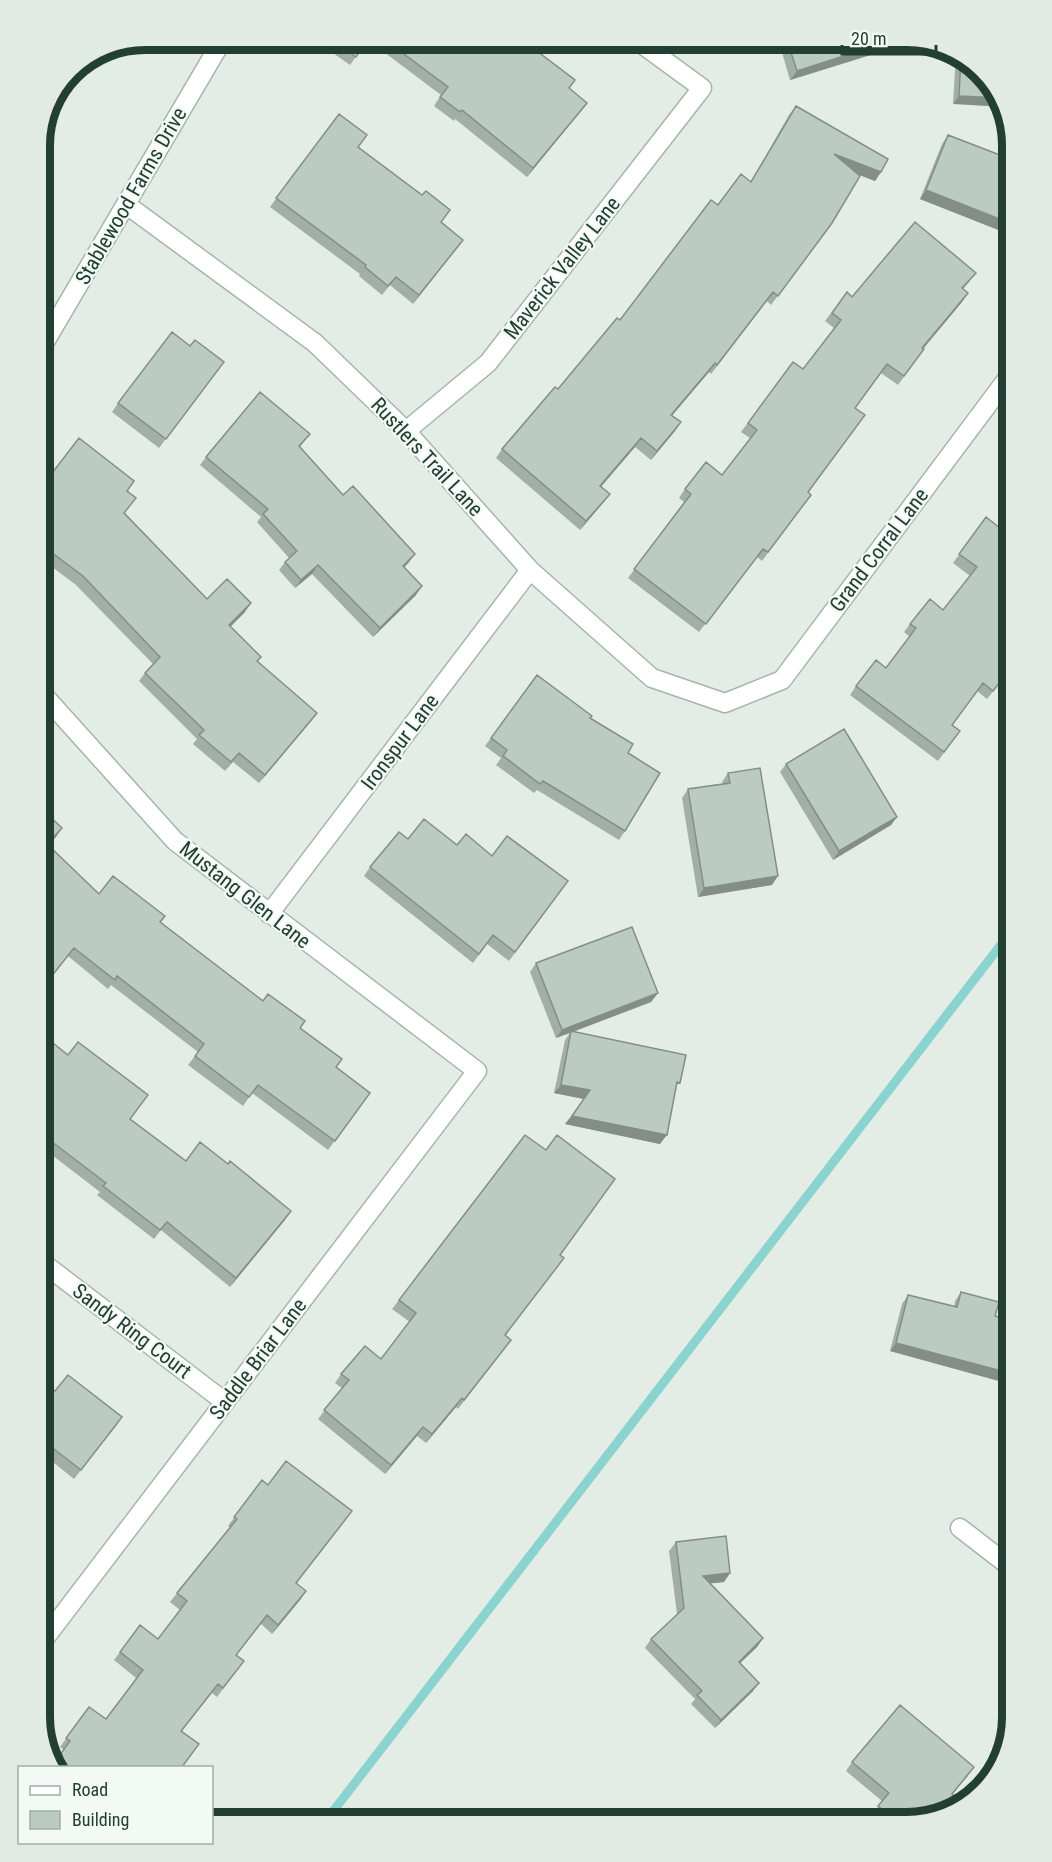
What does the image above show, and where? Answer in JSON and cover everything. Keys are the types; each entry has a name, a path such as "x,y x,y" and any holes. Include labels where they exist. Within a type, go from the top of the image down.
{"street":[{"name":"Stablewood Farms Drive","path":"50,334 217,49"},
{"name":"Maverick Valley Lane","path":"406,431 488,363 702,88 650,50"},
{"name":"Rustlers Trail Lane","path":"127,205 315,343 406,431 530,570 652,678 725,703"},
{"name":"Grand Corral Lane","path":"725,703 782,680 1002,386"},
{"name":"Ironspur Lane","path":"270,914 530,570"},
{"name":"Mustang Glen Lane","path":"50,702 175,841 477,1071"},
{"name":"Saddle Briar Lane","path":"50,1632 477,1071"},
{"name":"Sandy Ring Court","path":"50,1268 225,1401"},
{"path":"960,1528 1002,1560"}],"building":[{"path":"345,49 361,49 356,57"},
{"path":"398,49 535,50 575,80 569,88 587,103 533,168 462,110 460,112 440,97 448,87"},
{"path":"790,50 863,50 797,71"},
{"path":"960,66 979,82 989,97 959,96"},
{"path":"796,106 888,159 881,172 834,154 860,176 832,223 778,296 773,292 717,365 715,363 671,415 681,422 657,451 641,438 600,486 610,494 586,521 502,449 555,387 558,389 617,318 620,320 711,200 718,205 741,174 751,182"},
{"path":"339,114 367,135 358,147 422,195 426,191 450,210 441,222 463,240 419,295 396,277 388,286 365,267 366,265 276,198"},
{"path":"948,135 1002,156 1002,220 926,190"},
{"path":"915,222 976,273 962,288 968,293 922,348 924,349 904,376 887,364 855,408 865,415 808,492 811,495 768,552 763,549 706,624 634,569 691,494 685,489 706,462 722,475 757,430 748,423 793,362 803,369 841,320 832,313 847,292 852,297"},
{"path":"172,332 190,346 195,340 224,362 166,439 118,403"},
{"path":"260,392 310,434 299,446 343,495 353,486 415,554 403,566 422,586 380,628 318,565 301,580 285,562 297,551 263,514 268,509 206,457"},
{"path":"79,438 134,481 127,491 136,498 124,513 207,599 227,579 251,603 229,625 261,657 257,661 317,713 265,775 239,753 231,762 199,735 204,730 145,673 160,657 83,576 50,551 50,476"},
{"path":"986,517 1000,528 1002,525 1002,680 993,691 983,683 952,725 960,731 944,752 856,686 876,660 886,668 916,628 910,624 930,599 943,610 977,567 959,554"},
{"path":"537,675 592,716 590,718 633,744 628,753 660,773 625,831 543,781 540,784 503,756 507,750 491,738"},
{"path":"844,729 897,817 839,851 786,764"},
{"path":"760,768 778,876 704,888 688,789 730,783 728,773"},
{"path":"50,817 62,828 50,841"},
{"path":"424,819 457,845 466,834 492,856 507,836 568,881 515,952 493,935 479,954 370,867 399,832 408,839"},
{"path":"50,847 99,894 113,876 165,916 160,922 263,1001 268,994 305,1021 300,1028 342,1059 336,1067 370,1093 335,1141 258,1085 249,1097 195,1056 204,1044 117,976 115,980 74,948 50,978"},
{"path":"632,927 658,993 562,1030 536,963"},
{"path":"571,1031 686,1055 680,1083 677,1082 667,1135 572,1116 590,1090 561,1085"},
{"path":"50,1041 68,1055 78,1042 148,1095 130,1119 186,1161 200,1142 228,1164 230,1161 291,1211 236,1278 167,1222 160,1230 103,1186 106,1183 50,1140"},
{"path":"525,1135 546,1150 557,1135 615,1179 560,1255 564,1258 505,1335 511,1340 464,1400 462,1398 432,1434 423,1427 391,1465 324,1410 349,1380 341,1374 365,1346 381,1359 416,1313 399,1300"},
{"path":"961,1292 999,1302 995,1316 1002,1318 1002,1371 896,1343 908,1295 957,1307"},
{"path":"68,1375 122,1417 81,1470 50,1446 50,1387 55,1391"},
{"path":"286,1461 352,1511 296,1583 306,1591 278,1625 267,1615 236,1655 244,1661 223,1688 218,1684 181,1731 199,1744 183,1766 63,1766 58,1757 70,1741 66,1738 89,1707 106,1719 143,1670 120,1652 140,1625 158,1639 187,1601 177,1593 237,1519 234,1517 262,1480 268,1485"},
{"path":"726,1536 730,1573 703,1576 763,1638 739,1662 759,1683 721,1720 697,1695 702,1691 651,1639 684,1608 676,1542"},
{"path":"900,1705 974,1767 952,1794 957,1798 949,1803 926,1811 885,1812 878,1806 889,1793 852,1762"}],"waterway":[{"path":"332,1812 1002,943"}]}
